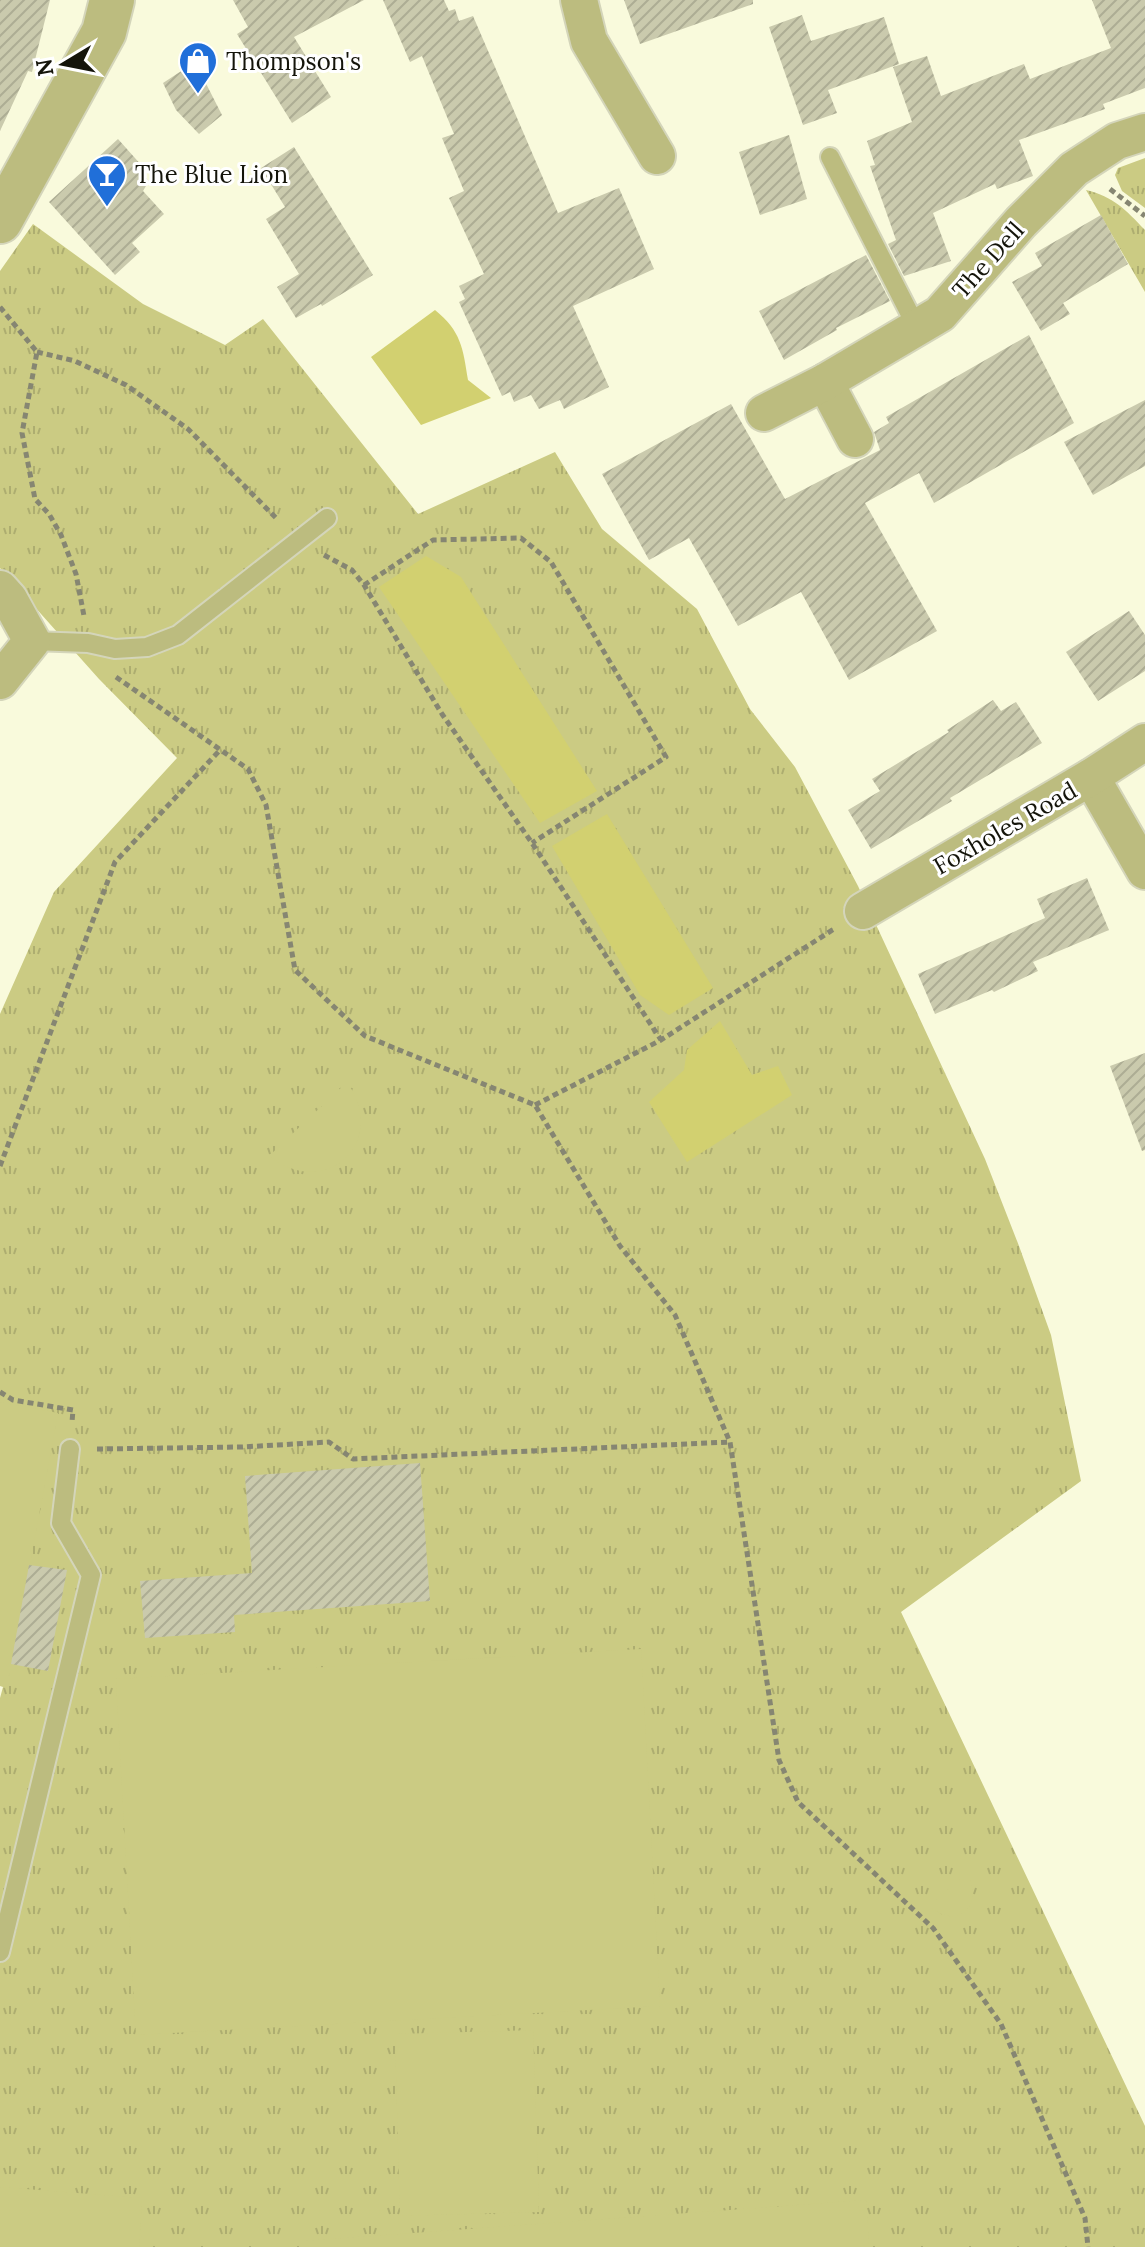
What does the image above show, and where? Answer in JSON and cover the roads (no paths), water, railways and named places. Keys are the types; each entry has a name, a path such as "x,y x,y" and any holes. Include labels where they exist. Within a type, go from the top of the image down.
{"street":[{"path":"0,221 104,32 112,0"},
{"path":"579,0 589,41 657,156"},
{"name":"The Dell","path":"764,413 825,382 940,314 1021,222 1074,169 1117,141 1145,132"},
{"path":"825,382 855,439"},
{"path":"0,589 9,599 32,641 0,681"},
{"name":"Foxholes Road","path":"851,918 1145,742"},
{"path":"1091,777 1145,871"}],"lane":[{"path":"830,157 917,328"},
{"path":"32,641 88,643 115,649 147,647 178,635 327,518"},
{"path":"0,1952 91,1575 61,1523 70,1449"}],"place":[{"name":"Thompson's","path":"198,95"},
{"name":"The Blue Lion","path":"107,208"}]}
